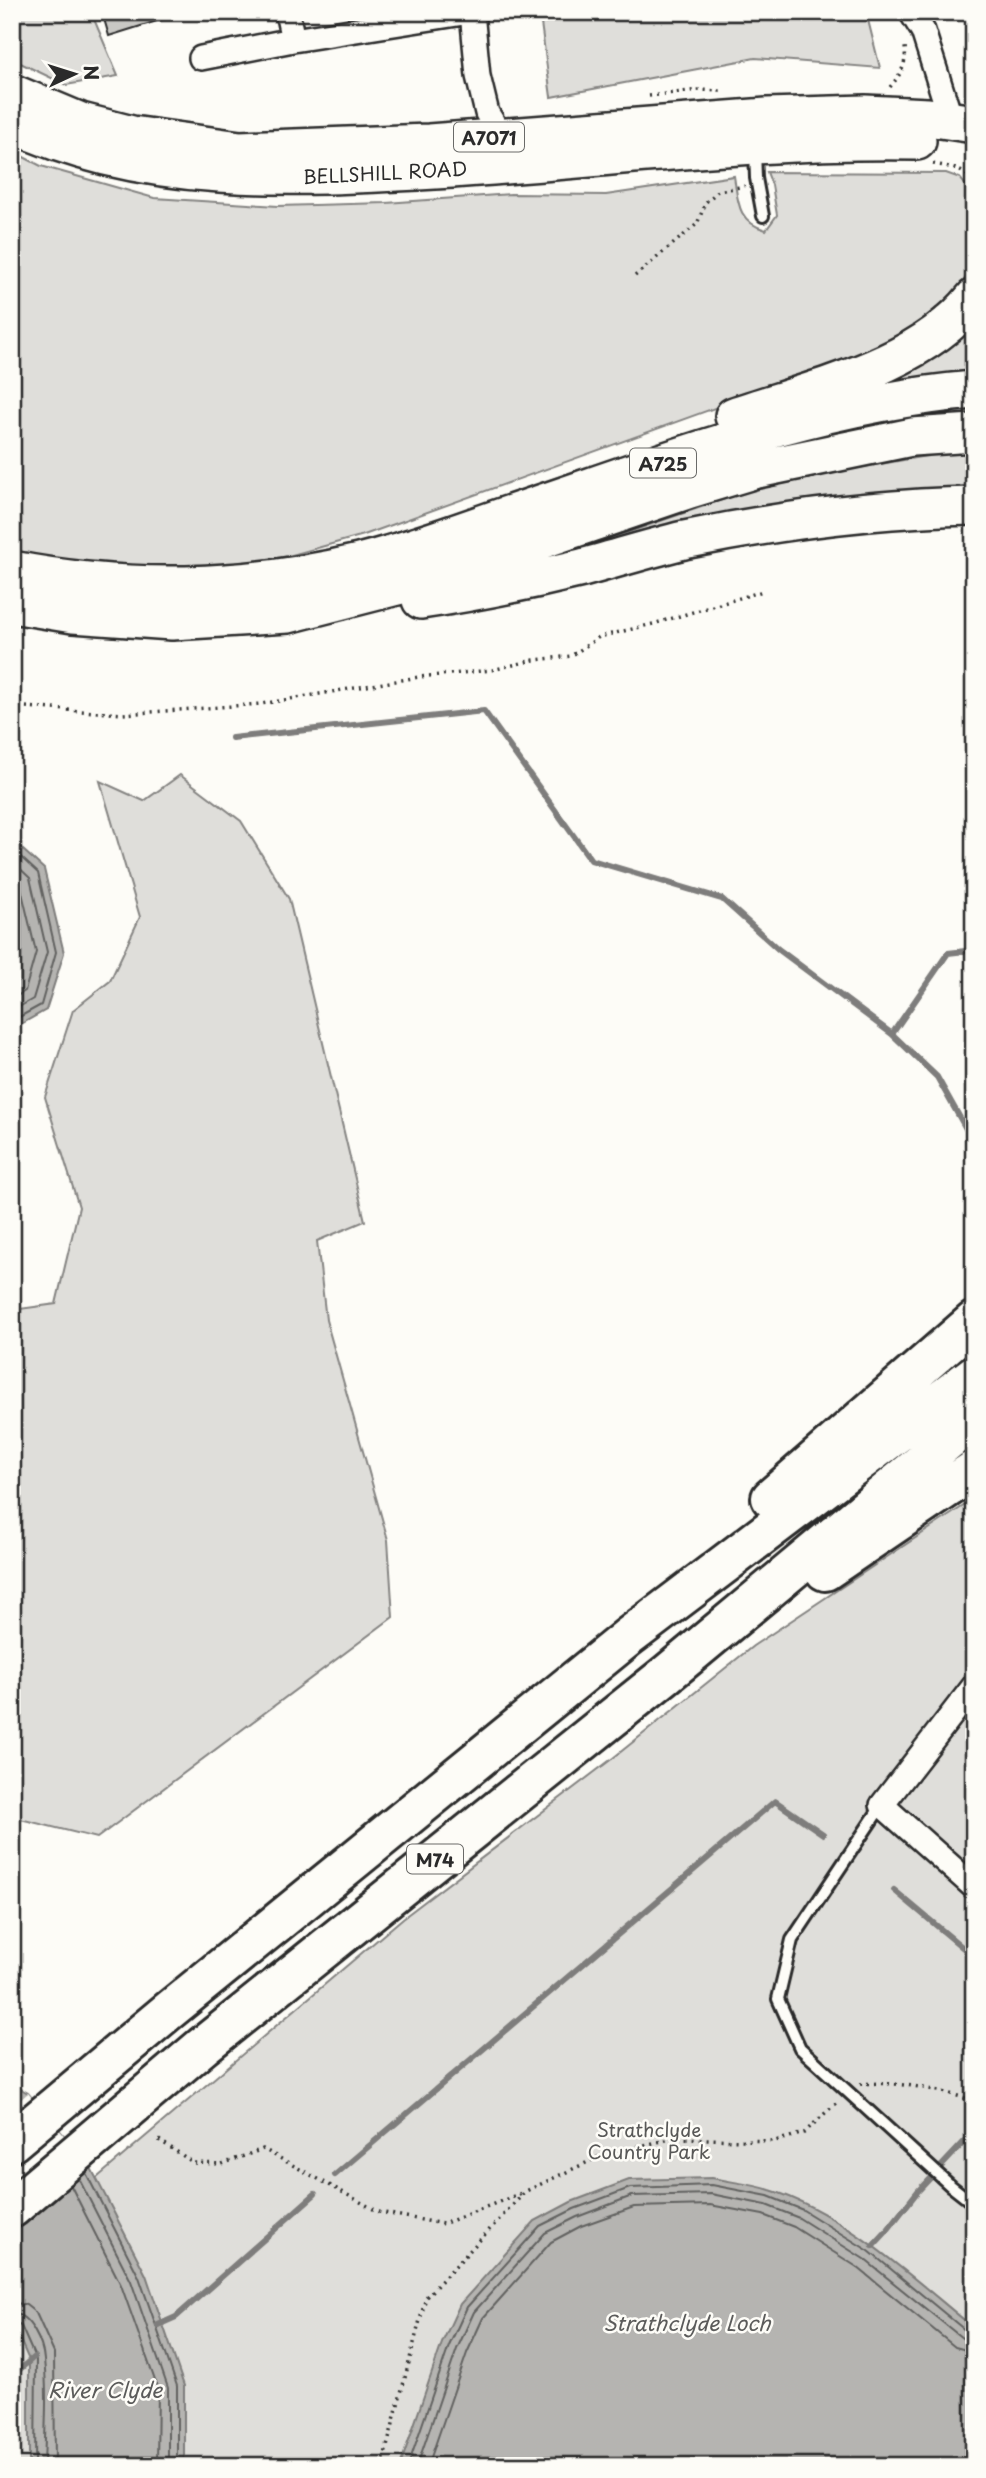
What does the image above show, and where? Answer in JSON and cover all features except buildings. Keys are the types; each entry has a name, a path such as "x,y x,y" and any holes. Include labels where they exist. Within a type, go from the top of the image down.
{"highway":[{"name":"BELLSHILL ROAD","path":"12,93 81,122 132,135 240,150 429,143 767,117 865,114 968,137"},
{"name":"BELLSHILL ROAD","path":"12,123 78,149 135,163 209,172 297,177 498,166 754,144 938,141 968,137"},
{"path":"359,563 426,526 672,437 874,368 920,344 946,326 974,298"},
{"name":"A725","path":"12,570 82,580 185,585 255,580 359,563 710,447 824,414 919,395 974,390"},
{"name":"A725","path":"288,614 432,577 753,470 912,437 974,433"},
{"name":"A725","path":"12,604 73,614 172,621 389,605 448,596 580,568 681,541 815,517 912,507 974,506"},
{"path":"627,1638 715,1545 875,1410 974,1321"},
{"name":"M74","path":"12,2142 166,2013 627,1638 974,1375"},
{"name":"M74","path":"12,2208 204,2046 667,1674 974,1419"},
{"path":"667,1674 974,1470"}],"street":[{"path":"287,12 293,40"},
{"path":"201,58 442,14 471,12 478,76 487,113 501,136"},
{"path":"912,14 923,31 968,137"},
{"path":"974,1686 882,1805 974,1887"}],"lane":[{"path":"754,144 763,216"},
{"path":"882,1805 792,1940 778,1998 800,2048 909,2149 974,2204"}],"path":[{"path":"955,12 974,22"},
{"path":"887,90 900,75 906,58 904,43 895,30 912,14"},
{"path":"647,97 699,90 722,91"},
{"path":"635,276 697,224 706,202 718,191 757,183"},
{"path":"12,706 123,714 261,704 419,677 492,670 534,660 571,656 599,637 763,592"},
{"path":"159,2140 194,2163 222,2164 263,2149 379,2212 443,2224 526,2191 604,2154 675,2138 775,2141 804,2133 847,2090 860,2084 888,2082 974,2101"},
{"path":"382,2466 426,2297 526,2191"}],"green space":[{"path":"12,12 91,12 118,76 66,85 12,59"},
{"path":"612,12 866,12 880,68 755,58 551,97 541,23"},
{"path":"12,151 41,166 154,198 278,206 386,203 511,194 606,195 734,176 738,202 744,216 749,222 766,230 777,215 767,172 946,173 960,178 974,195 974,265 958,289 897,342 364,535 256,565 134,569 12,556"},
{"path":"974,326 974,375 878,386 914,368 967,334"},
{"path":"949,452 974,453 974,491 707,519 573,551 748,491"},
{"path":"180,775 241,821 289,899 365,1221 317,1241 326,1320 388,1540 393,1617 97,1838 12,1817 12,1310 56,1304 79,1207 45,1097 73,1010 110,981 140,917 100,781 144,801"},
{"name":"Strathclyde Country Park","path":"974,1499 974,2466 12,2466 12,2250 403,1918 613,1758 753,1646"}],"water":[{"path":"12,840 44,869 64,953 46,1010 12,1029"},
{"name":"River Clyde","path":"12,2084 28,2093 90,2166 146,2275 184,2386 184,2466 29,2466 29,2360 12,2322"},
{"name":"Strathclyde Loch","path":"712,2178 770,2190 824,2214 877,2249 974,2328 974,2466 400,2466 442,2343 460,2304 535,2221 571,2202 629,2180"}],"pier":[{"path":"28,2093 90,2166 12,2233 12,2107"}],"waterway":[{"path":"232,738 484,711 591,860 722,899 778,949 892,1034 937,1077 974,1143"},
{"path":"892,1034 948,953 974,950"},
{"path":"335,2175 775,1801 823,1834"},
{"path":"894,1890 974,1957"},
{"path":"873,2246 918,2191 965,2141 974,2146"},
{"path":"158,2325 176,2317 315,2194"},
{"path":"12,2376 34,2357"}]}
